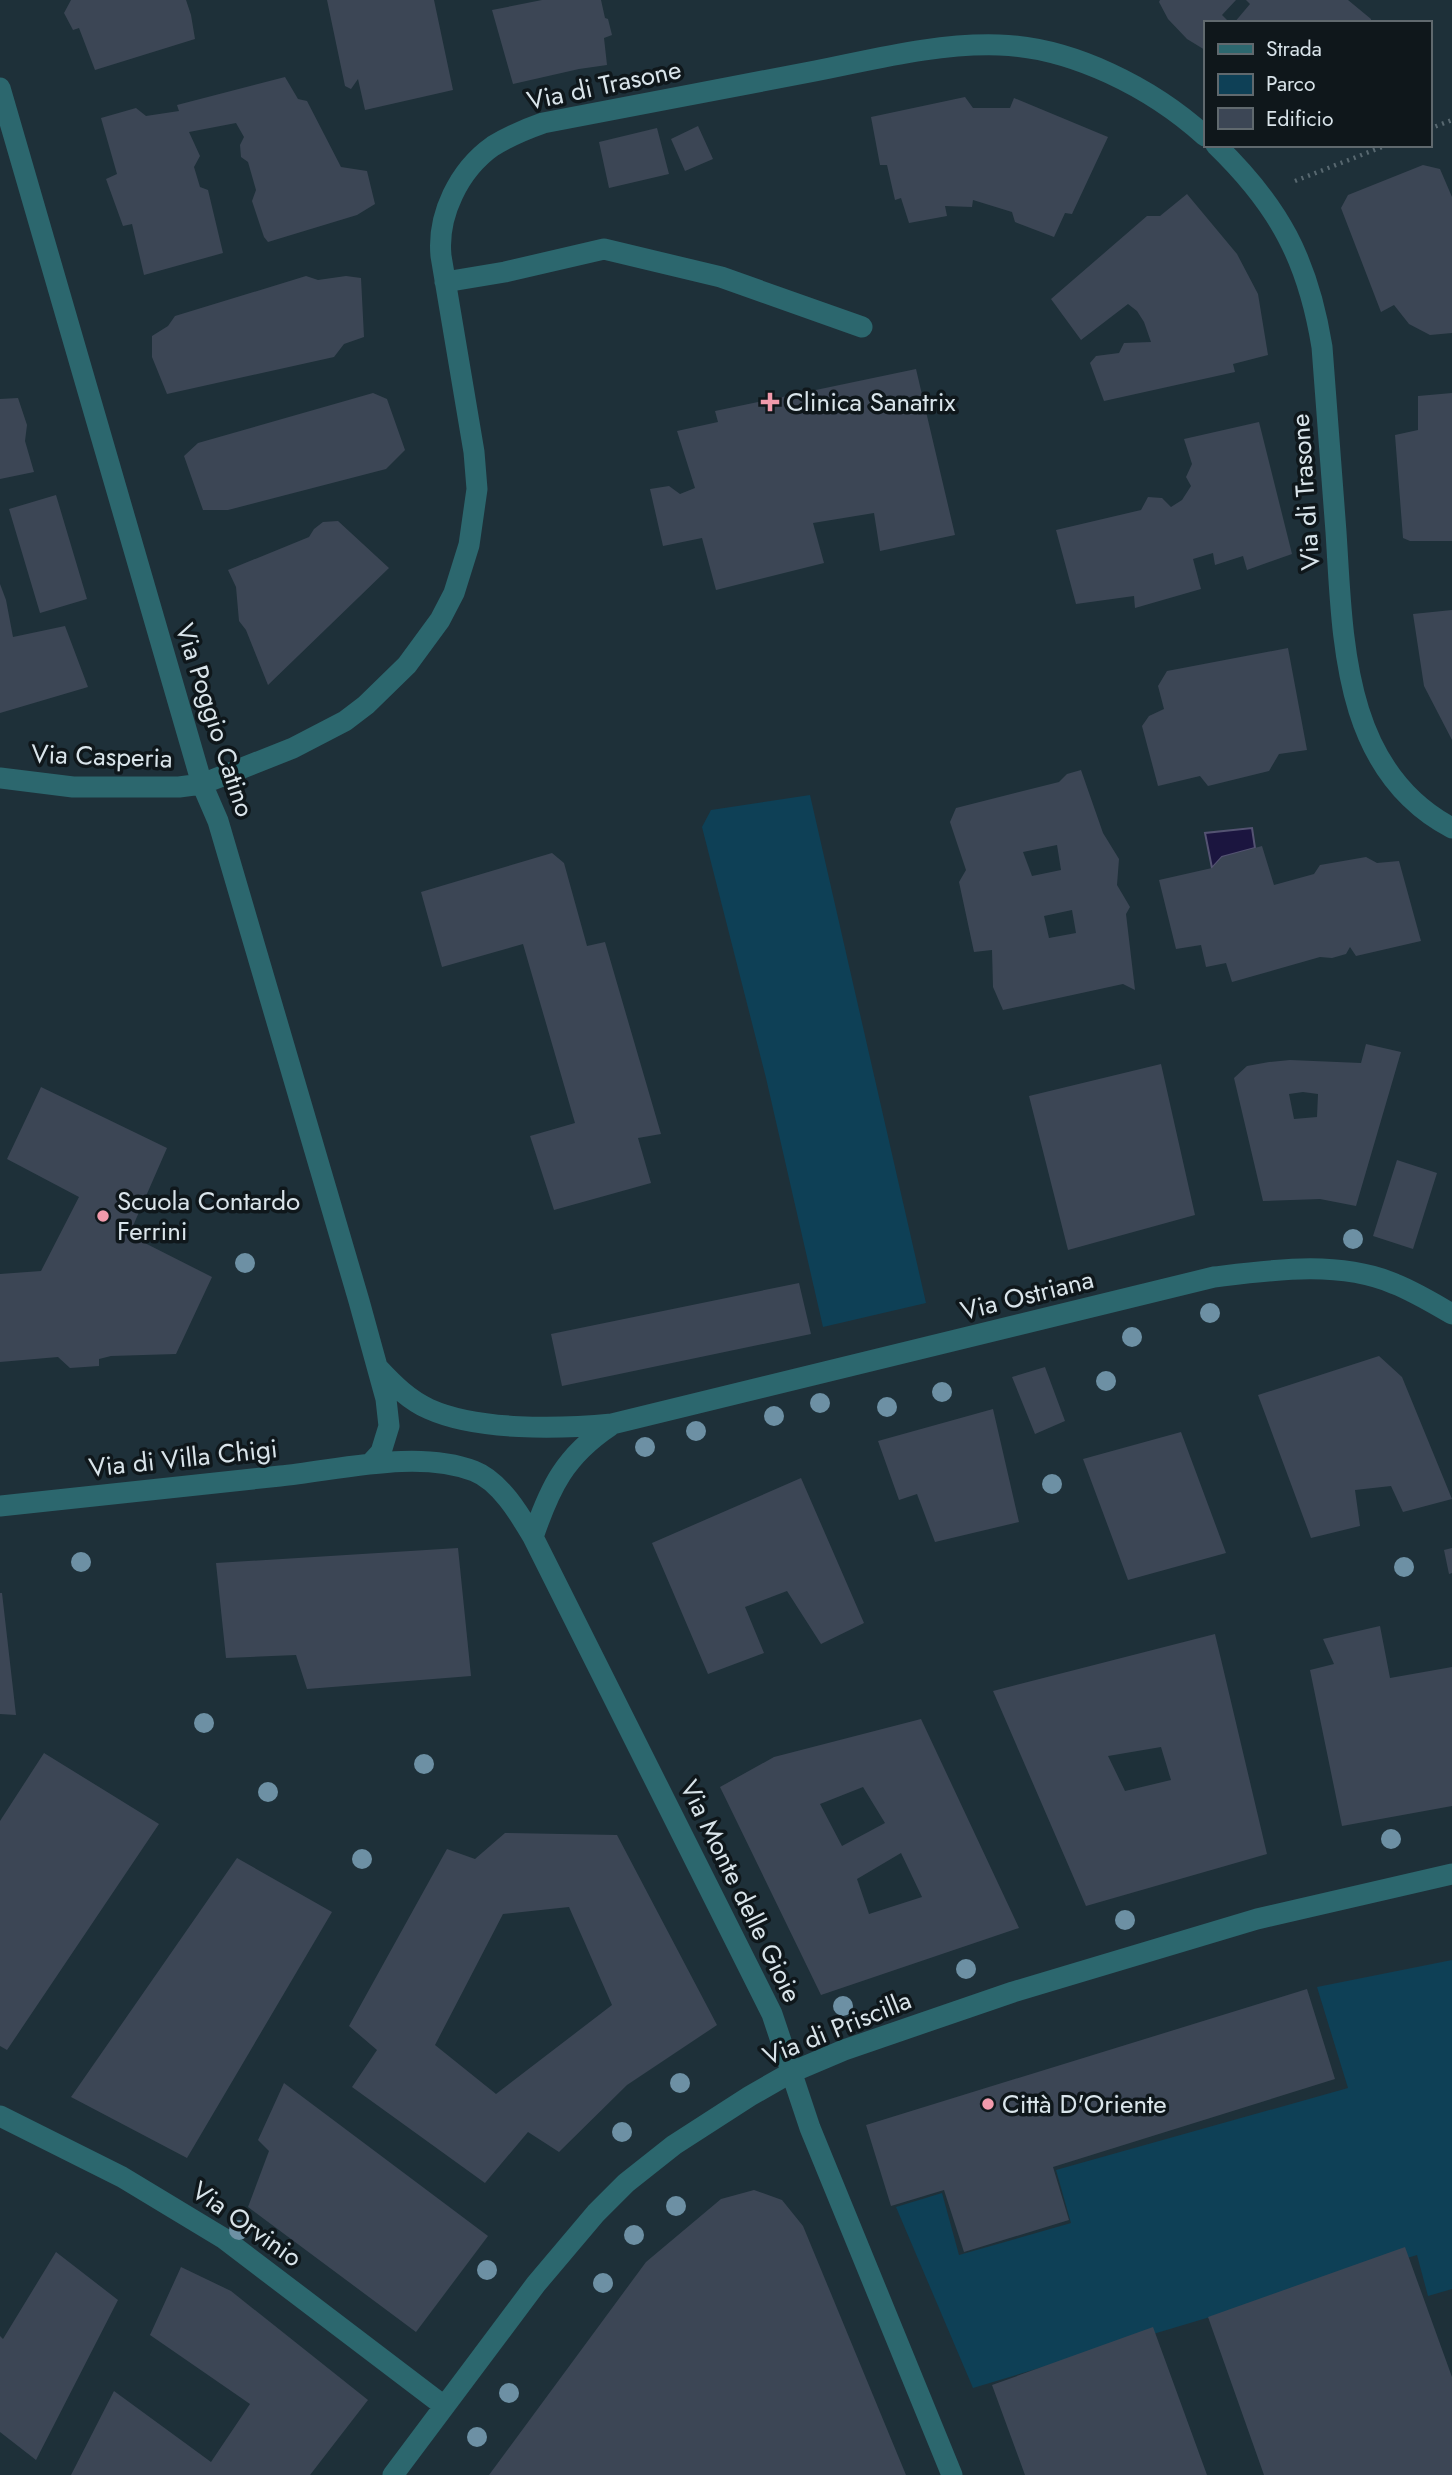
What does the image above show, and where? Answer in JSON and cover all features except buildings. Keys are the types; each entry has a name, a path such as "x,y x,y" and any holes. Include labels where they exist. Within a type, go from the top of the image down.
{"street":[{"name":"Via di Trasone","path":"202,784 293,748 334,727 366,705 407,665 440,620 454,593 470,545 477,489 474,452 440,242 447,207 473,166 490,148 518,132 543,123 924,49 1000,45 1050,53 1090,66 1163,102 1204,134"},
{"name":"Via Poggio Catino","path":"0,88 202,784 218,821 377,1367"},
{"name":"Via di Trasone","path":"1218,147 1262,195 1290,240 1307,281 1319,327 1344,640 1352,692 1369,736 1394,779 1412,799 1452,828"},
{"path":"445,282 505,272 604,249 721,277 863,327"},
{"name":"Via Casperia","path":"0,778 73,787 178,787 202,784"},
{"name":"Via Ostriana","path":"612,1424 1214,1278 1300,1269 1365,1274 1393,1283 1452,1314"},
{"path":"377,1367 405,1394 421,1405 462,1419 566,1428 612,1424"},
{"path":"371,1463 380,1452 389,1426 377,1367"},
{"path":"533,1537 547,1500 564,1467 577,1451 612,1424"},
{"name":"Via di Villa Chigi","path":"0,1506 303,1474 371,1463 436,1463 477,1472 498,1490 524,1521 533,1537"},
{"name":"Via Monte delle Gioie","path":"533,1537 772,2014 810,2128 952,2475"},
{"name":"Via di Priscilla","path":"393,2475 569,2243 626,2183 696,2130 792,2072 844,2050 1013,1992 1231,1926 1452,1874"},
{"name":"Via Orvinio","path":"0,2116 122,2177 223,2238 444,2406"}],"path":[{"path":"1431,127 1452,120"},
{"path":"1262,195 1382,147"}],"green space":[{"path":"810,795 926,1303 823,1327 766,1078 702,827 711,810"},
{"path":"1452,1960 1452,2289 1428,2296 1417,2255 973,2388 896,2207 942,2193 959,2255 1071,2223 1056,2170 1348,2088 1317,1987"}],"shaded area":[{"path":"1252,828 1255,848 1222,857 1212,868 1205,833"}],"place":[{"name":"Clinica Sanatrix","path":"770,402"},
{"name":"Scuola Contardo Ferrini","path":"103,1216"},
{"name":"Città D'Oriente","path":"988,2104"}]}
